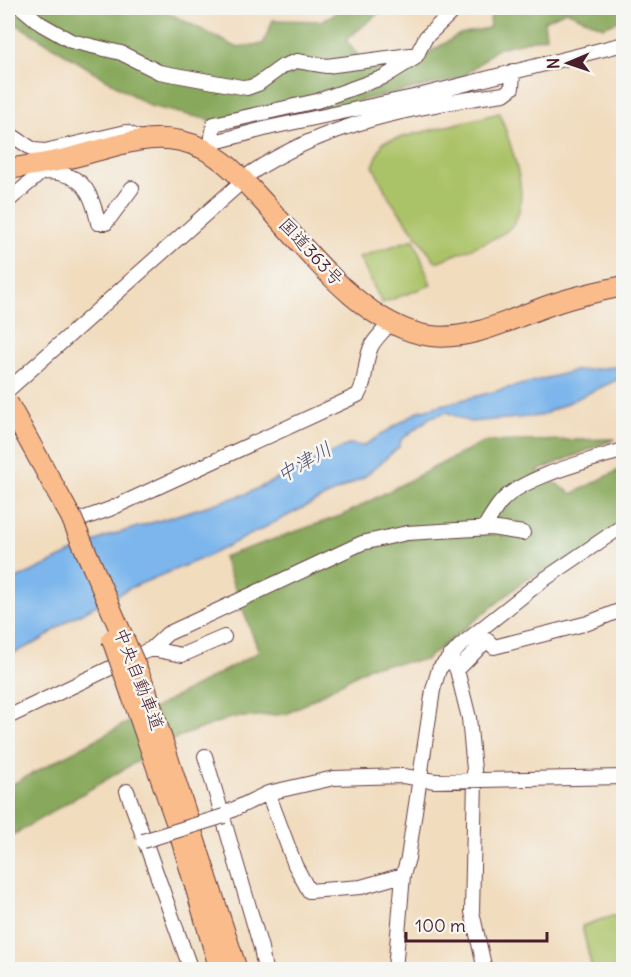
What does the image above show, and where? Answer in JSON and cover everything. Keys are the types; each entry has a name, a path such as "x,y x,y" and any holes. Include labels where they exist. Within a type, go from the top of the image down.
{"highway":[{"name":"国道363号","path":"8,169 41,168 142,139 182,141 210,146 359,303 388,323 432,336 462,335 563,301 624,286"},
{"name":"中央自動車道","path":"8,403 71,517 139,693 237,969"},
{"name":"中央自動車道","path":"8,424 35,472 79,561 139,693 220,969"}],"street":[{"path":"22,8 41,24 71,41 121,53 159,72 247,88 258,84 283,66 297,61 327,66 418,54"},
{"path":"456,8 426,37 412,61 384,77 317,101 214,124 210,146 272,127 418,96 624,44"},
{"path":"251,173 283,152 306,141 388,114 429,104 504,94 512,88 513,71"},
{"path":"8,133 34,150 45,151 126,132 142,139"},
{"path":"8,201 41,168 64,172 77,178 92,200 98,223 106,223 132,188"},
{"path":"8,390 237,186"},
{"path":"79,520 110,509 358,395 363,388 371,345 383,333 388,323"},
{"path":"483,529 501,502 512,492 557,472 624,450"},
{"path":"395,969 403,875 422,778 433,690 440,669 450,656 539,583 624,525"},
{"path":"8,717 151,649 167,634 362,543 408,533 483,529 523,533"},
{"path":"457,670 487,640 494,647 588,623 624,609"},
{"path":"151,649 182,655 224,636"},
{"path":"450,656 457,670 469,718 475,780 472,912 485,969"},
{"path":"206,756 261,948 264,969"},
{"path":"143,841 224,814 268,793 334,778 475,780 624,777"},
{"path":"127,790 143,841 191,969"},
{"path":"268,793 295,866 309,891 361,887 403,875"}],"green space":[{"path":"8,8 159,8 236,47 263,44 273,20 321,21 346,8 377,8 380,12 346,40 364,64 427,54 460,34 489,28 492,8 623,8 624,19 603,27 566,11 544,21 546,37 498,48 462,78 240,127 150,106 8,19"},
{"path":"500,113 519,175 520,208 515,221 499,236 436,262 389,198 373,166 383,142"},
{"path":"414,239 431,285 382,303 359,257"},
{"path":"615,439 537,471 572,494 623,468 623,535 527,579 425,660 371,666 287,714 230,718 178,737 8,838 8,785 259,652 223,557 343,515 483,442"},
{"path":"615,915 623,938 623,969 592,969 582,926"}],"water":[{"path":"623,366 623,377 540,416 470,422 447,412 431,417 401,440 399,447 364,477 208,556 130,588 68,620 43,639 8,656 8,583 105,537 246,494 350,444 363,446 419,411 574,371"}],"water label":[{"name":"中津川","path":"304,462"}]}
